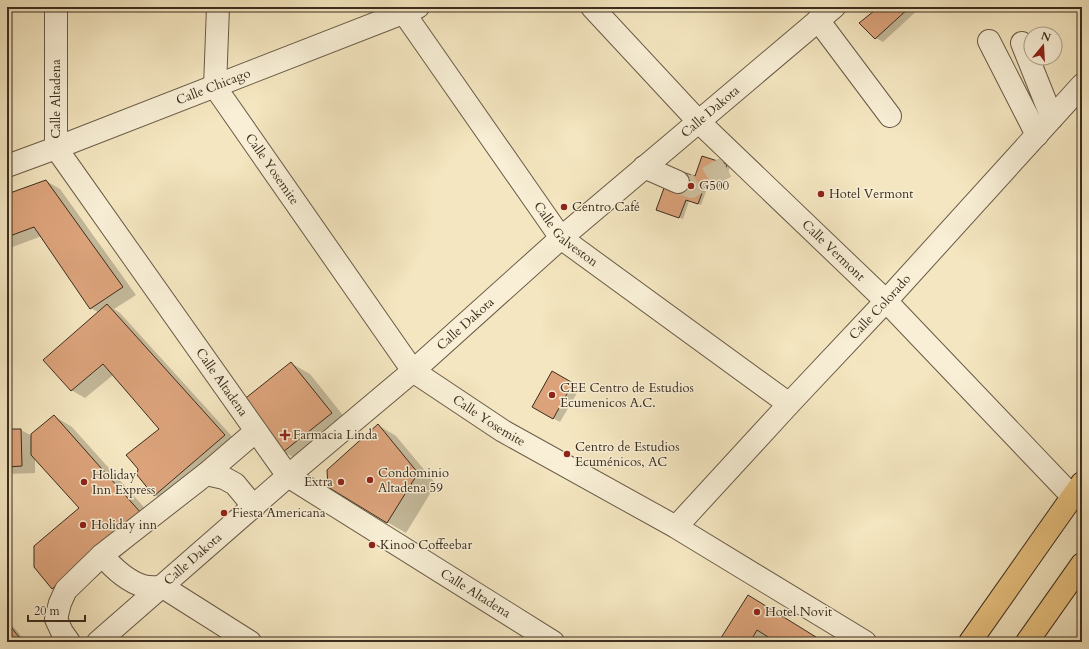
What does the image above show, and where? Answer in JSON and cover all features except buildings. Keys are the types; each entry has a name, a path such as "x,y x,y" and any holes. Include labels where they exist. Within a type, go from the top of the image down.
{"main road":[{"path":"970,642 1077,489"},
{"path":"1027,642 1082,564"}],"street":[{"name":"Calle Altadena","path":"56,7 56,148 288,476 553,642"},
{"path":"215,87 218,7"},
{"name":"Calle Vermont","path":"592,7 698,121 732,164 886,302 1077,489"},
{"name":"Calle Chicago","path":"7,166 215,87 409,9"},
{"name":"Calle Galveston","path":"409,9 561,238 788,404"},
{"path":"826,14 890,116"},
{"name":"Calle Dakota","path":"98,642 163,587 288,476 413,371 561,238 826,14"},
{"path":"989,41 1037,135"},
{"path":"1022,43 1052,118"},
{"name":"Calle Colorado","path":"676,527 788,404 886,302 1082,84"},
{"name":"Calle Yosemite","path":"215,87 413,371 502,431 676,527 865,642"},
{"path":"644,167 678,182"},
{"path":"69,642 56,619 60,603 66,590 102,556 206,474 256,431"},
{"path":"206,474 224,478 235,484 254,506"},
{"path":"102,556 114,570 131,580 144,586 163,587 250,642"}],"tunnel":[{"path":"678,182 691,187 726,167"}],"place":[{"name":"G500","path":"691,186"},
{"name":"Hotel Vermont","path":"821,194"},
{"name":"Centro Café","path":"564,207"},
{"name":"CEE Centro de Estudios Ecumenicos A.C.","path":"552,395"},
{"name":"Farmacia Linda","path":"285,435"},
{"name":"Centro de Estudios Ecuménicos, AC","path":"567,454"},
{"name":"Condominio Altadena 59","path":"370,480"},
{"name":"Holiday Inn Express","path":"84,482"},
{"name":"Extra","path":"341,482"},
{"name":"Fiesta Americana","path":"224,513"},
{"name":"Holiday inn","path":"83,525"},
{"name":"Kinoo Coffeebar","path":"372,545"},
{"name":"Hotel Novit","path":"757,612"}]}
